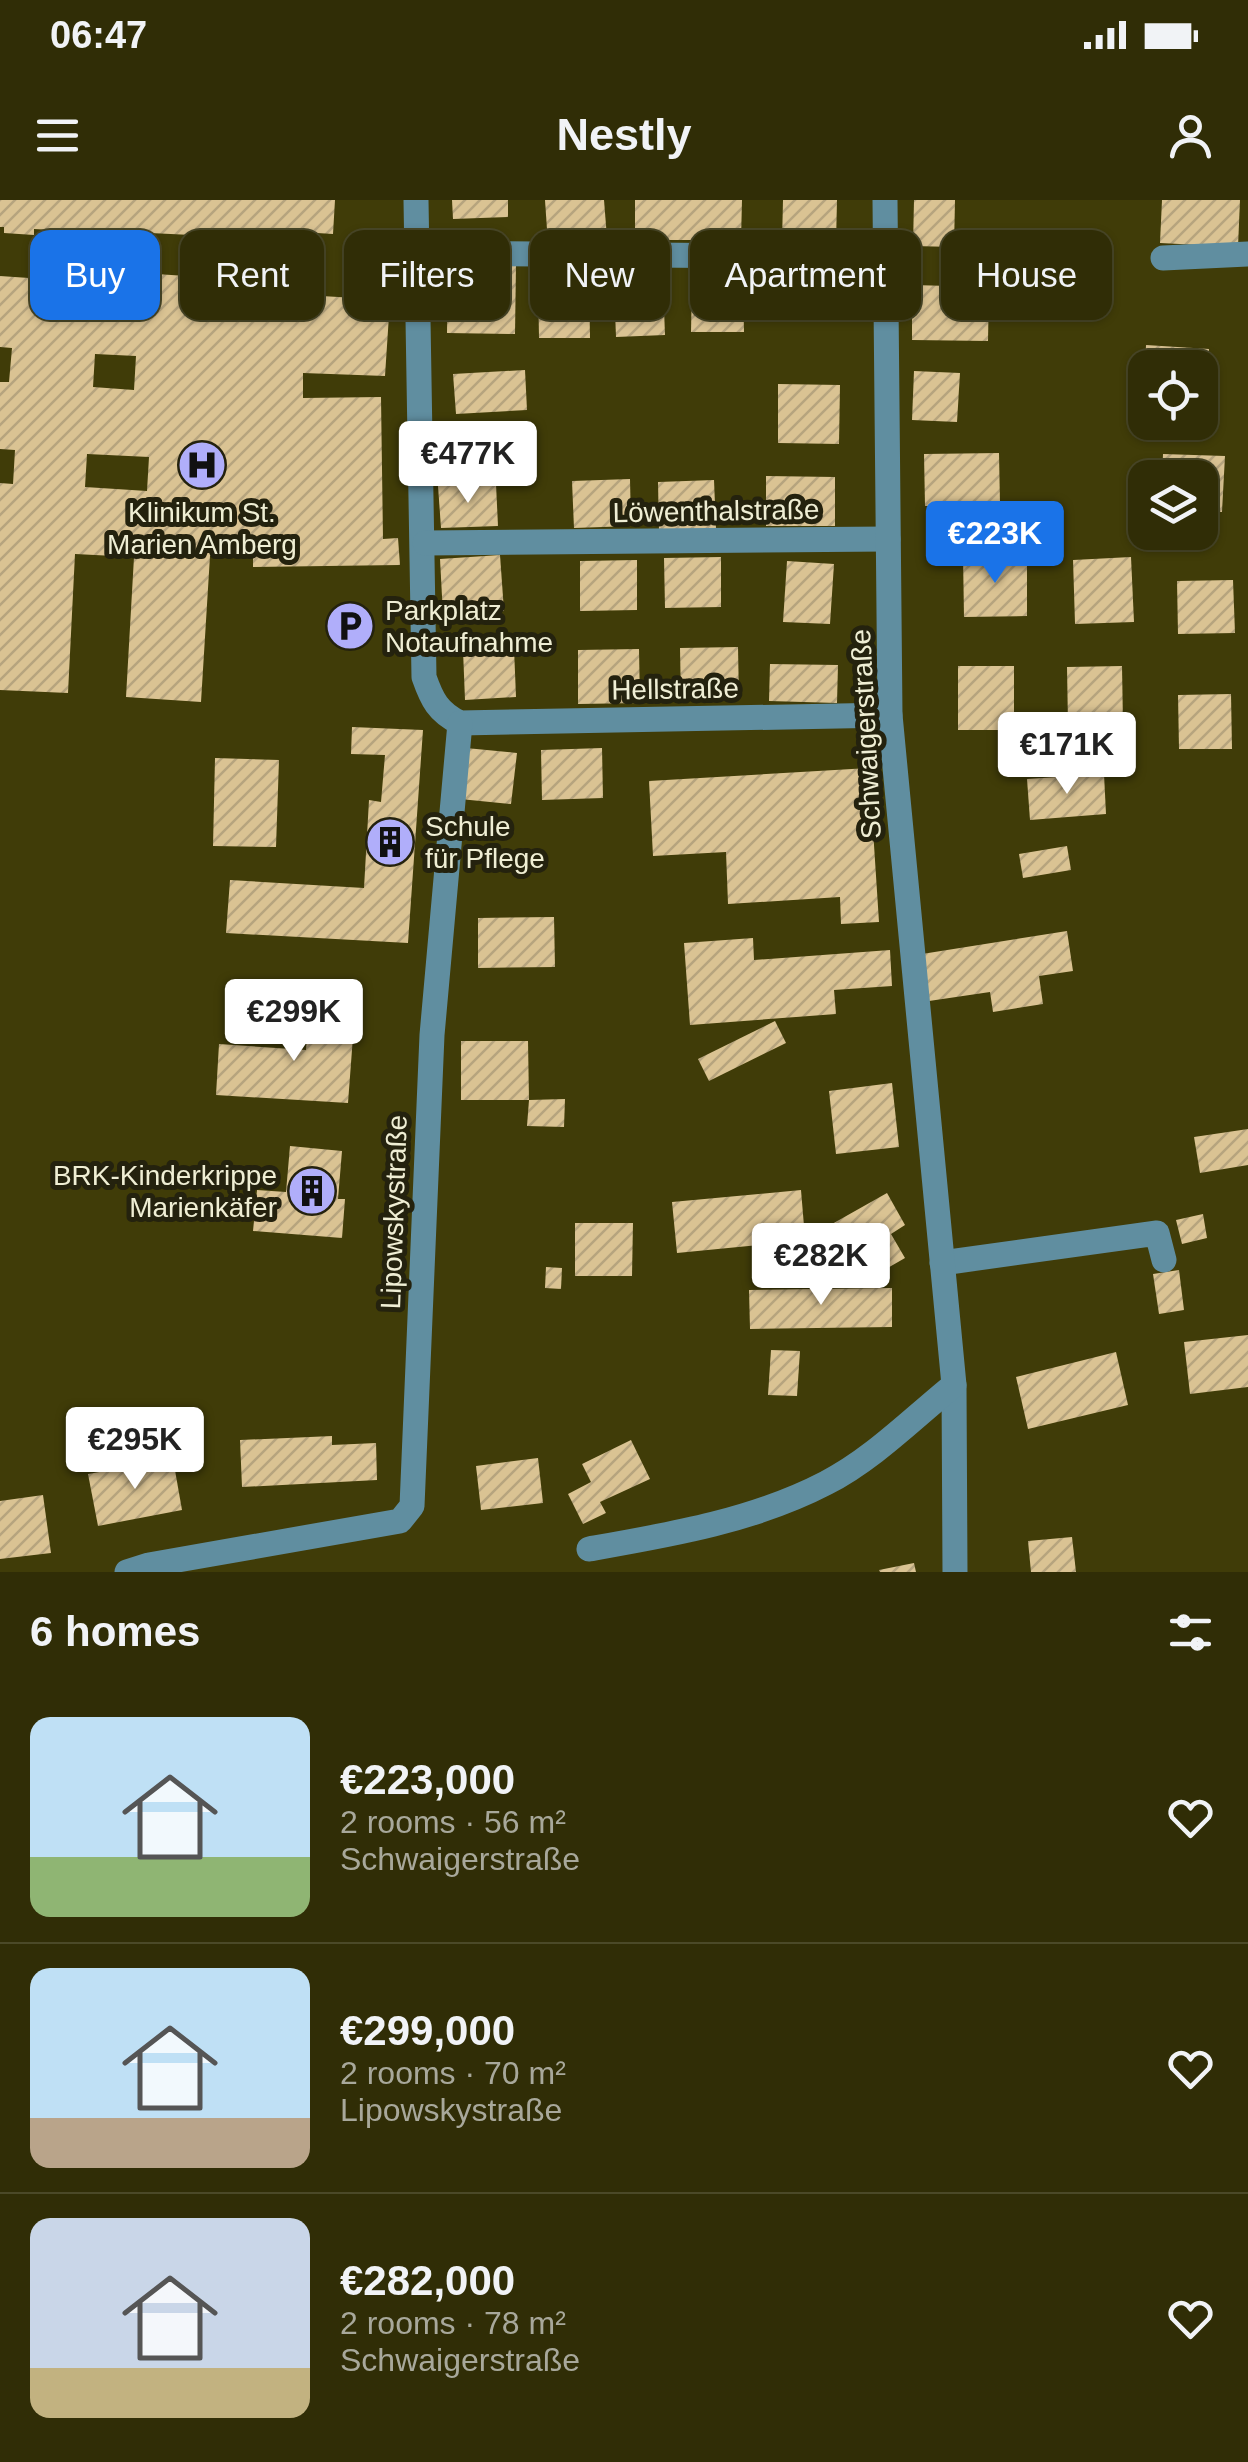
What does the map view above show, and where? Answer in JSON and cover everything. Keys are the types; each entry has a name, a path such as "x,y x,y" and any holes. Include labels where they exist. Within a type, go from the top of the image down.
{"street":[{"path":"416,200 417,230"},
{"name":"Schwaigerstraße","path":"884,230 885,200"},
{"path":"1163,258 1248,254"},
{"path":"510,255 690,256"},
{"path":"420,320 424,676 432,700 443,714 460,723"},
{"name":"Schwaigerstraße","path":"885,320 890,715 954,1385 954,1572"},
{"name":"Löwenthalstraße","path":"425,544 888,539"},
{"name":"Hellstraße","path":"460,723 890,715"},
{"name":"Lipowskystraße","path":"142,1570 400,1521 412,1506 432,1036 460,723"},
{"path":"942,1263 1157,1233 1164,1260"},
{"path":"590,1549 725,1521 824,1484 854,1467 954,1385"}],"building":[{"path":"0,200 335,200 333,234 324,233 324,230 180,230 180,234 160,233 160,230 34,229 30,235 4,233 4,227 0,227"},
{"path":"452,200 508,200 508,217 453,219"},
{"path":"545,200 604,200 606,230 547,230"},
{"path":"635,200 742,200 741,230 690,230 690,240 670,240 670,230 635,230"},
{"path":"783,200 837,200 836,230 782,230"},
{"path":"914,200 955,200 954,230 941,230 941,247 921,246 921,230 913,230"},
{"path":"1162,200 1240,200 1238,247 1160,243"},
{"path":"510,264 516,264 515,334 447,333 447,320 510,320"},
{"path":"30,269 30,320 160,320 160,274 180,276 180,320 324,320 324,296 344,297 344,320 389,320 385,376 303,373 303,398 381,397 383,539 398,538 400,565 253,567 253,558 210,556 201,702 126,697 134,557 75,554 68,693 0,690 0,483 13,484 15,450 0,449 0,382 9,382 12,348 0,347 0,276 29,278","holes":["95,354 136,356 134,390 93,387","87,454 149,457 147,491 85,487"]},
{"path":"921,285 941,286 941,320 988,320 988,341 912,340 912,320 921,320"},
{"path":"539,320 590,320 590,338 539,338"},
{"path":"615,320 664,320 665,335 616,337"},
{"path":"691,320 744,320 744,332 691,332"},
{"path":"1146,345 1209,349 1209,350 1146,350"},
{"path":"525,370 527,410 456,414 453,374"},
{"path":"914,371 960,373 957,422 912,420"},
{"path":"778,384 840,385 839,444 778,443"},
{"path":"999,453 1000,504 925,506 924,454"},
{"path":"1163,454 1225,456 1222,512 1218,512 1218,460 1163,460"},
{"path":"766,476 835,477 835,526 766,526"},
{"path":"630,479 631,526 574,528 572,481"},
{"path":"714,480 716,529 659,531 658,482"},
{"path":"496,484 498,526 441,528 438,486"},
{"path":"500,555 504,611 443,615 440,559"},
{"path":"963,555 1027,555 1027,616 964,617"},
{"path":"721,557 721,607 665,608 664,558"},
{"path":"1131,557 1134,622 1075,624 1073,560"},
{"path":"637,560 637,610 580,611 580,561"},
{"path":"787,561 834,564 830,624 783,622"},
{"path":"1233,580 1235,633 1178,634 1177,581"},
{"path":"738,647 739,700 681,701 680,648"},
{"path":"514,648 516,697 465,700 463,650"},
{"path":"639,649 640,703 578,704 578,650"},
{"path":"770,664 838,665 837,703 769,701"},
{"path":"958,666 1014,666 1014,730 958,730"},
{"path":"1122,666 1123,724 1068,725 1067,667"},
{"path":"1231,694 1232,749 1179,749 1178,695"},
{"name":"Schule für Pflege","path":"352,727 423,730 408,943 226,933 230,880 364,888 369,800 381,802 385,755 351,754"},
{"path":"466,748 517,753 511,804 460,799"},
{"path":"602,748 603,798 542,800 541,750"},
{"path":"215,758 279,760 276,847 213,846"},
{"path":"869,768 879,922 841,924 840,897 728,904 726,852 653,856 649,781"},
{"path":"1104,774 1106,814 1030,820 1027,779"},
{"path":"1067,846 1071,870 1023,878 1019,854"},
{"path":"554,917 555,967 478,968 478,918"},
{"path":"1067,931 1073,971 1039,976 1043,1004 993,1012 990,992 929,1001 922,954"},
{"path":"753,938 754,960 890,950 892,986 834,990 836,1014 690,1025 684,943"},
{"path":"309,1007 355,1010 348,1103 216,1095 219,1044 306,1050"},
{"path":"775,1021 786,1043 709,1081 698,1059"},
{"path":"461,1041 528,1041 529,1100 461,1100"},
{"path":"892,1083 899,1147 836,1154 829,1091"},
{"path":"565,1099 564,1127 527,1126 529,1100"},
{"path":"1248,1129 1248,1165 1200,1173 1194,1137"},
{"name":"BRK-Kinderkrippe Marienkäfer","path":"290,1146 342,1151 338,1199 345,1199 342,1238 253,1231 257,1190 286,1192"},
{"path":"801,1190 804,1226 777,1228 779,1243 677,1253 672,1202"},
{"path":"887,1193 905,1225 891,1234 905,1258 872,1277 857,1253 850,1257 832,1224"},
{"path":"1203,1214 1207,1238 1182,1244 1176,1220"},
{"path":"575,1223 633,1223 632,1276 575,1276"},
{"path":"546,1267 562,1268 561,1289 545,1288"},
{"path":"1179,1270 1184,1310 1159,1314 1153,1274"},
{"path":"892,1288 892,1327 750,1329 749,1290"},
{"path":"1248,1335 1248,1387 1190,1394 1184,1342"},
{"path":"771,1350 800,1351 797,1396 768,1395"},
{"path":"1116,1352 1128,1405 1028,1429 1016,1377"},
{"path":"332,1436 332,1445 376,1443 377,1480 242,1487 240,1440"},
{"path":"631,1440 650,1479 600,1502 606,1513 583,1524 568,1494 591,1482 582,1464"},
{"path":"538,1458 543,1503 481,1510 476,1466"},
{"path":"173,1459 182,1510 98,1526 88,1474"},
{"path":"43,1495 51,1553 0,1559 0,1501"},
{"path":"1072,1537 1076,1572 1031,1572 1028,1541"},
{"path":"914,1563 916,1572 879,1570"}],"place":[{"name":"Klinikum St. Marien Amberg","path":"202,465"},
{"name":"Parkplatz Notaufnahme","path":"350,626"},
{"name":"Schule für Pflege","path":"390,842"},
{"name":"BRK-Kinderkrippe Marienkäfer","path":"312,1191"}]}
